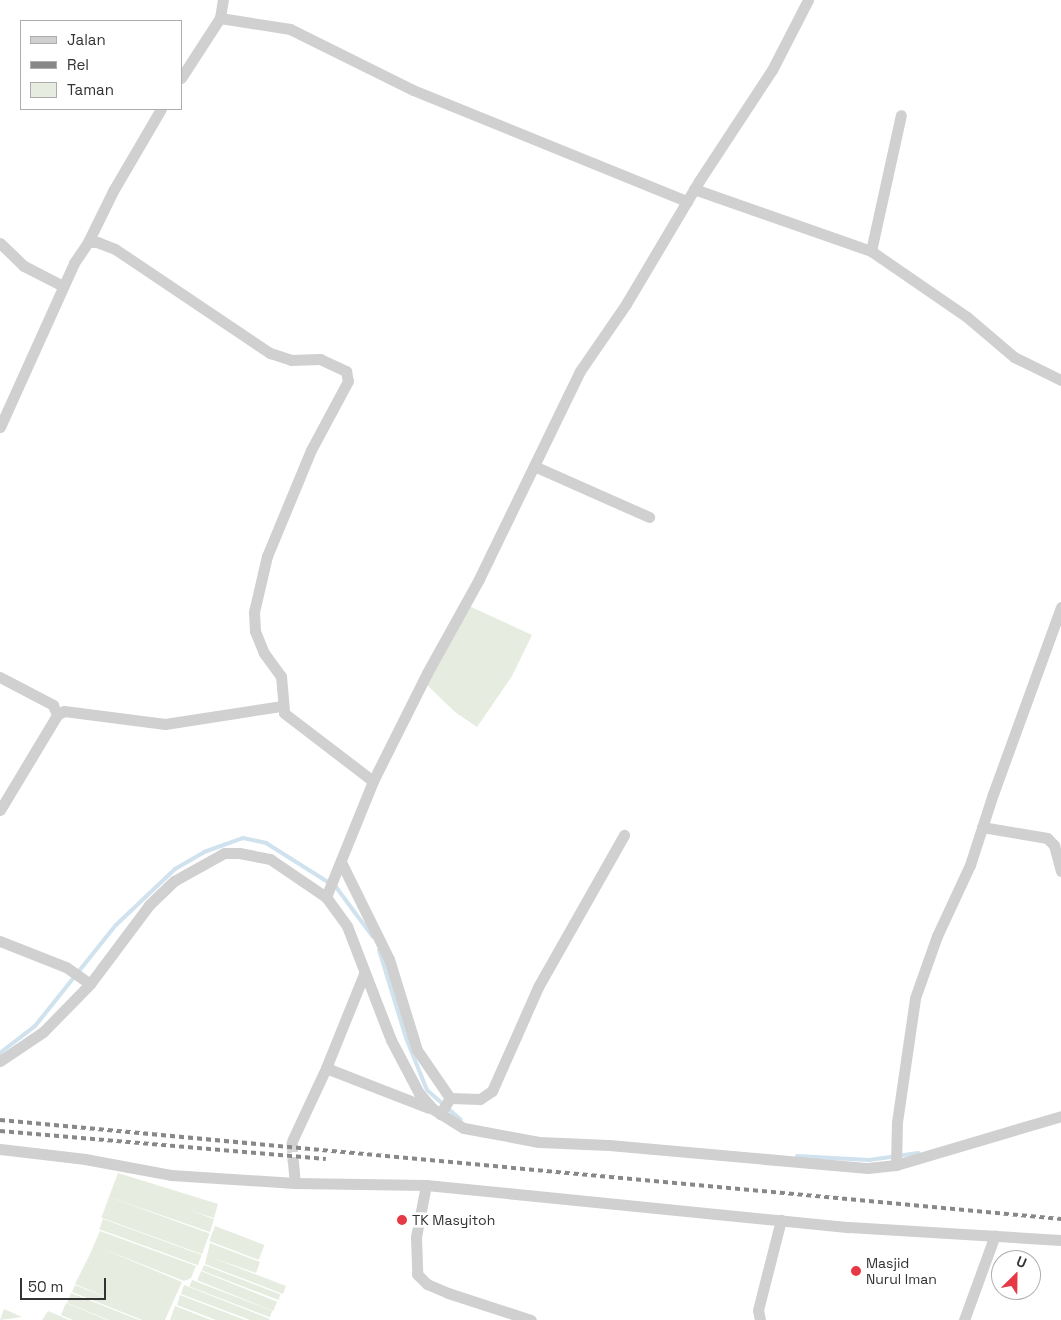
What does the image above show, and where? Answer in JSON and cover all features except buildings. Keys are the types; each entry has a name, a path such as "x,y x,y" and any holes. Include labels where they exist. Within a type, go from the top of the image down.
{"street":[{"path":"182,76 220,18 223,0"},
{"path":"328,892 373,781 427,673 479,579 580,371 626,304 694,189 772,70 808,0"},
{"path":"220,18 290,29 413,90 687,201"},
{"path":"0,427 63,286 88,242 112,191 160,110"},
{"path":"871,251 901,115"},
{"path":"694,189 871,251 967,317 1014,357 1061,380"},
{"path":"88,242 97,242 115,249 270,353 291,360 320,359 346,372 348,381 283,510 267,556 254,612 260,647 281,676 281,706 284,713 373,781"},
{"path":"0,243 24,266 63,286"},
{"path":"534,466 648,517"},
{"path":"895,1164 895,1145 915,998 937,936 970,865 1061,608"},
{"path":"0,677 53,704 57,716"},
{"path":"0,810 57,716 64,711 165,724 281,706"},
{"path":"982,828 1047,838 1054,845 1061,871"},
{"path":"326,1068 443,1106 480,1099 492,1091 538,987 624,835"},
{"path":"0,1061 43,1032 149,905 174,881 224,853 270,859 328,892 347,926 391,1040 419,1093 443,1106 464,1128 486,1134 539,1142 610,1145 868,1168 895,1164 1061,1116"},
{"path":"339,866 389,959 417,1050 443,1106"},
{"path":"0,941 66,967 86,981"},
{"path":"292,1141 326,1068 364,974"},
{"path":"0,1149 85,1159 171,1175 295,1183 426,1185 781,1220 1061,1240"},
{"path":"293,1162 295,1183"},
{"path":"426,1185 416,1237 417,1274 427,1284 448,1293 530,1320"},
{"path":"760,1320 758,1310 781,1220"},
{"path":"964,1320 995,1235"}],"green space":[{"path":"469,606 532,635 512,676 477,727 455,712 427,685"},
{"path":"118,1173 218,1204 214,1218 189,1210 214,1219 210,1232 109,1197"},
{"path":"109,1197 210,1234 202,1254 101,1218"},
{"path":"103,1219 202,1255 198,1265 99,1229"},
{"path":"215,1226 264,1245 259,1260 209,1241"},
{"path":"100,1231 196,1266 191,1278 184,1281 96,1246 182,1282 165,1320 142,1320 72,1292 75,1285 123,1304 75,1284"},
{"path":"210,1243 260,1262 256,1273 210,1257 286,1286 283,1294 205,1264"},
{"path":"204,1265 281,1294 278,1300 202,1271"},
{"path":"201,1271 277,1302 273,1311 197,1280"},
{"path":"192,1280 272,1311 270,1317 189,1287"},
{"path":"184,1285 270,1319 250,1320 181,1294"},
{"path":"71,1293 139,1320 109,1320 67,1303"},
{"path":"180,1295 245,1320 216,1320 177,1305"},
{"path":"66,1303 107,1320 73,1320 61,1315"},
{"path":"175,1306 211,1320 170,1320"},
{"path":"4,1309 22,1317 0,1320"},
{"path":"48,1311 69,1320 42,1320"}],"waterway":[{"path":"0,1053 35,1026 116,925 175,869 204,852 243,838 266,843 336,887 373,937"},
{"path":"379,950 406,1038 427,1090 461,1120"},
{"path":"797,1156 869,1160 919,1153"}],"tunnel":[{"path":"292,1141 293,1162"}],"railway":[{"path":"0,1120 1061,1219"},
{"path":"0,1131 326,1159"}],"place":[{"name":"TK Masyitoh","path":"402,1220"},
{"name":"Masjid Nurul Iman","path":"856,1271"}]}
